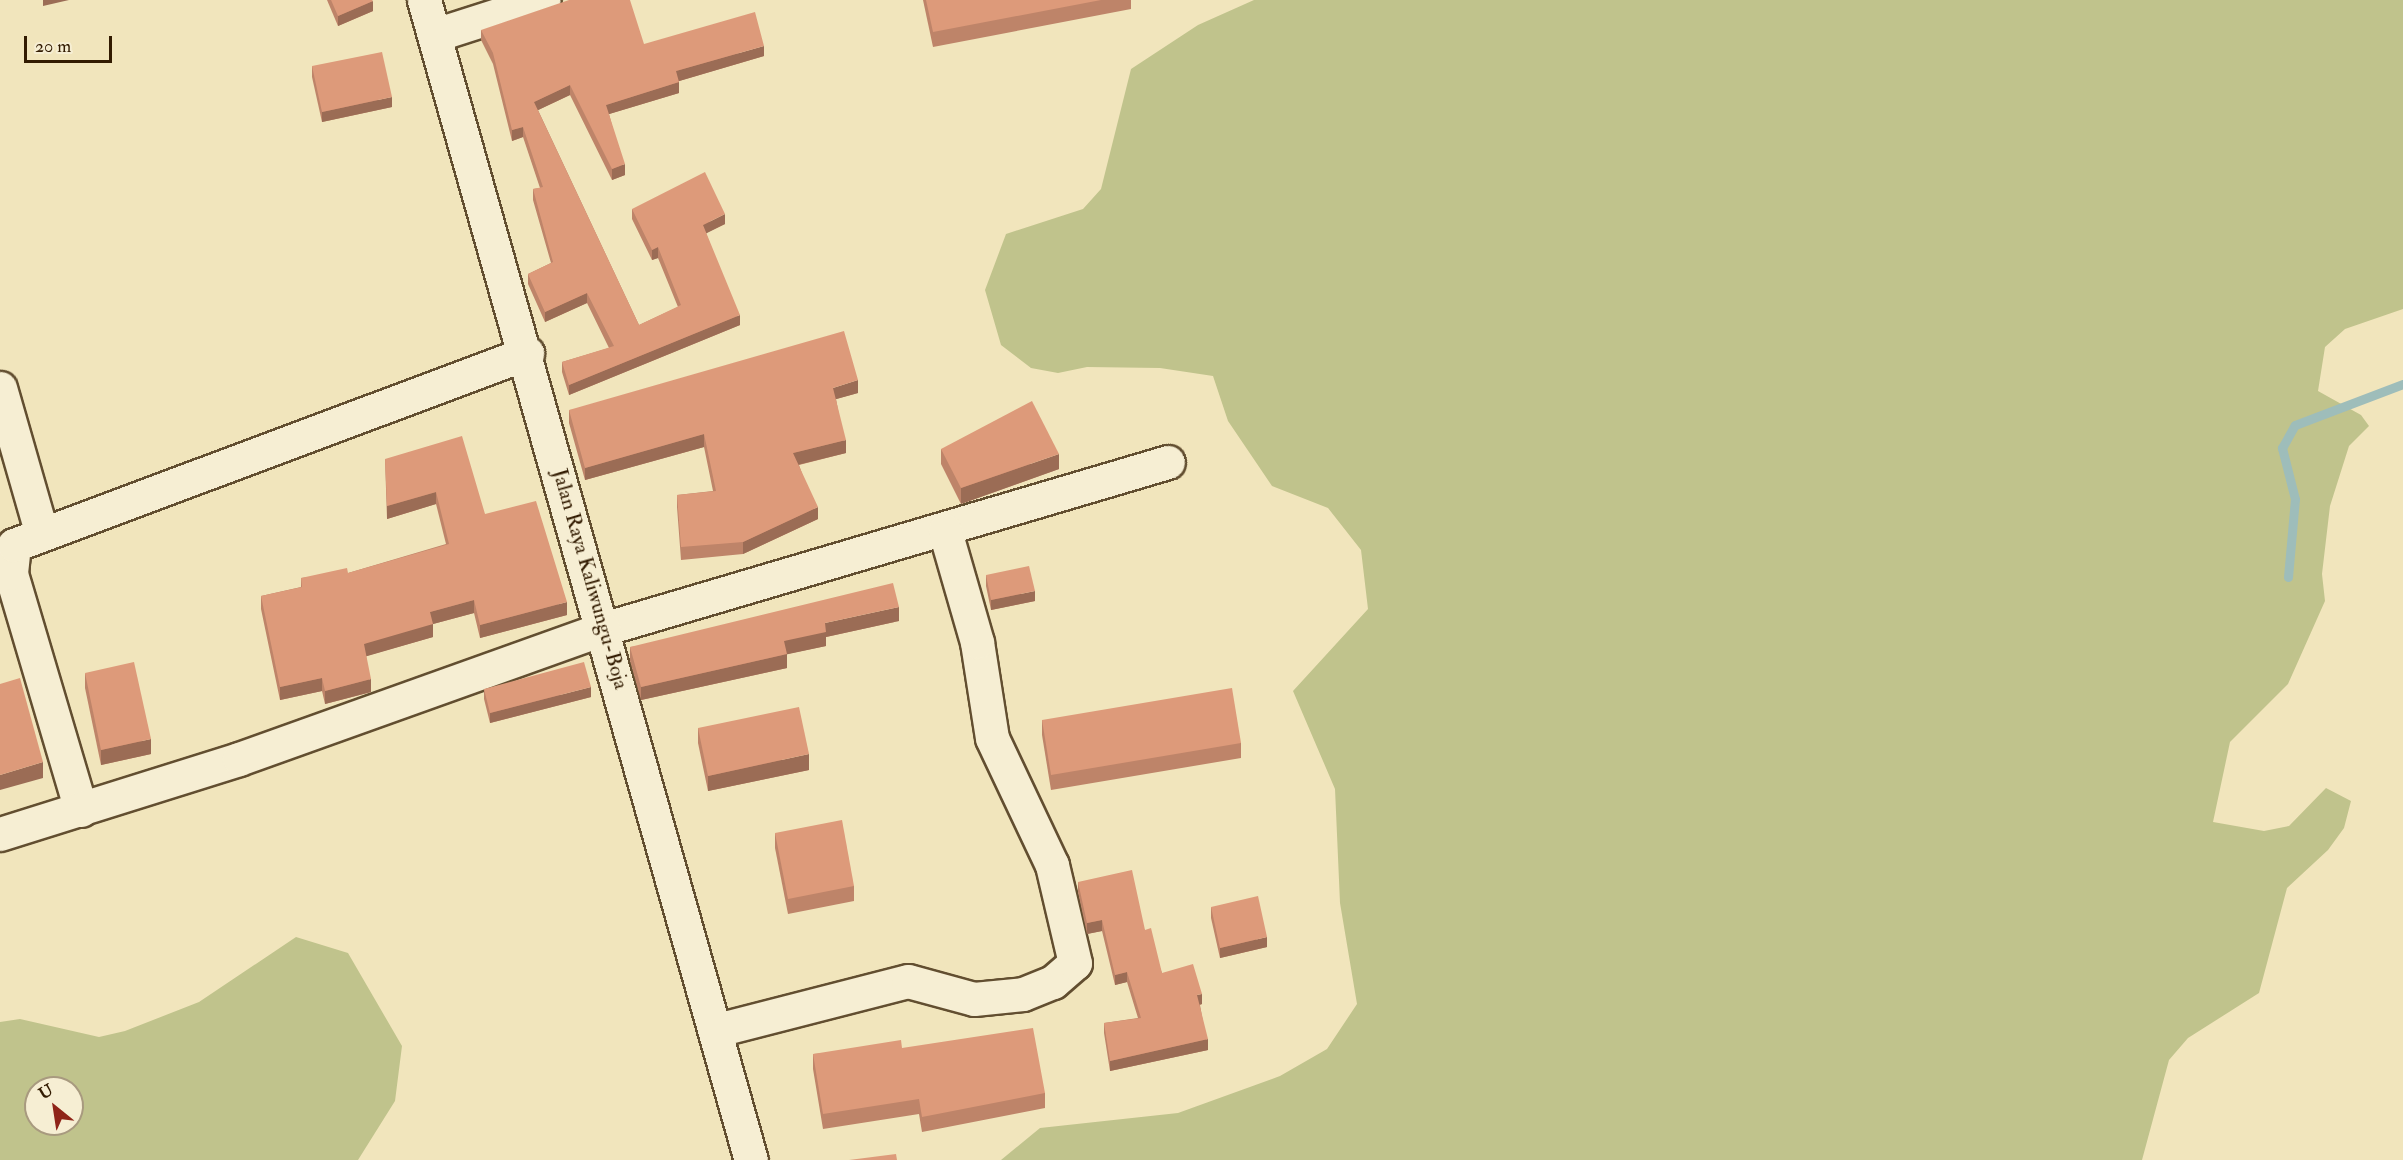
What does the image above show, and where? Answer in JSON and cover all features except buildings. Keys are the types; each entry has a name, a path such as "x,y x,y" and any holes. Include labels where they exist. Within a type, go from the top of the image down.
{"street":[{"name":"Jalan Raya Kaliwungu-Boja","path":"424,0 527,353 717,1030 751,1160"},
{"path":"435,35 544,0"},
{"path":"81,810 9,563 14,545 41,531 527,353"},
{"path":"0,388 41,531"},
{"path":"0,834 81,810 603,629 945,531 1168,462"},
{"path":"717,1030 908,981 974,999 1023,994 1053,982 1076,963 1052,866 992,738 976,642 945,531"}],"green space":[{"path":"1254,0 2403,0 2403,309 2345,329 2325,347 2318,391 2361,415 2369,426 2349,446 2330,506 2322,574 2325,601 2288,684 2230,742 2213,822 2264,831 2289,826 2326,788 2351,801 2344,828 2328,850 2287,888 2259,993 2188,1038 2169,1060 2142,1160 1001,1160 1040,1128 1178,1113 1280,1076 1327,1049 1357,1004 1340,903 1335,789 1293,691 1368,609 1361,550 1328,508 1272,486 1228,421 1213,376 1160,368 1087,367 1058,373 1031,368 1001,345 985,290 1006,234 1083,209 1101,189 1131,69 1198,25"},
{"path":"296,937 348,953 402,1046 395,1101 358,1160 0,1160 0,1022 20,1019 99,1037 125,1031 199,1002"}],"waterway":[{"path":"2288,577 2295,499 2282,448 2295,425 2403,384"}]}
